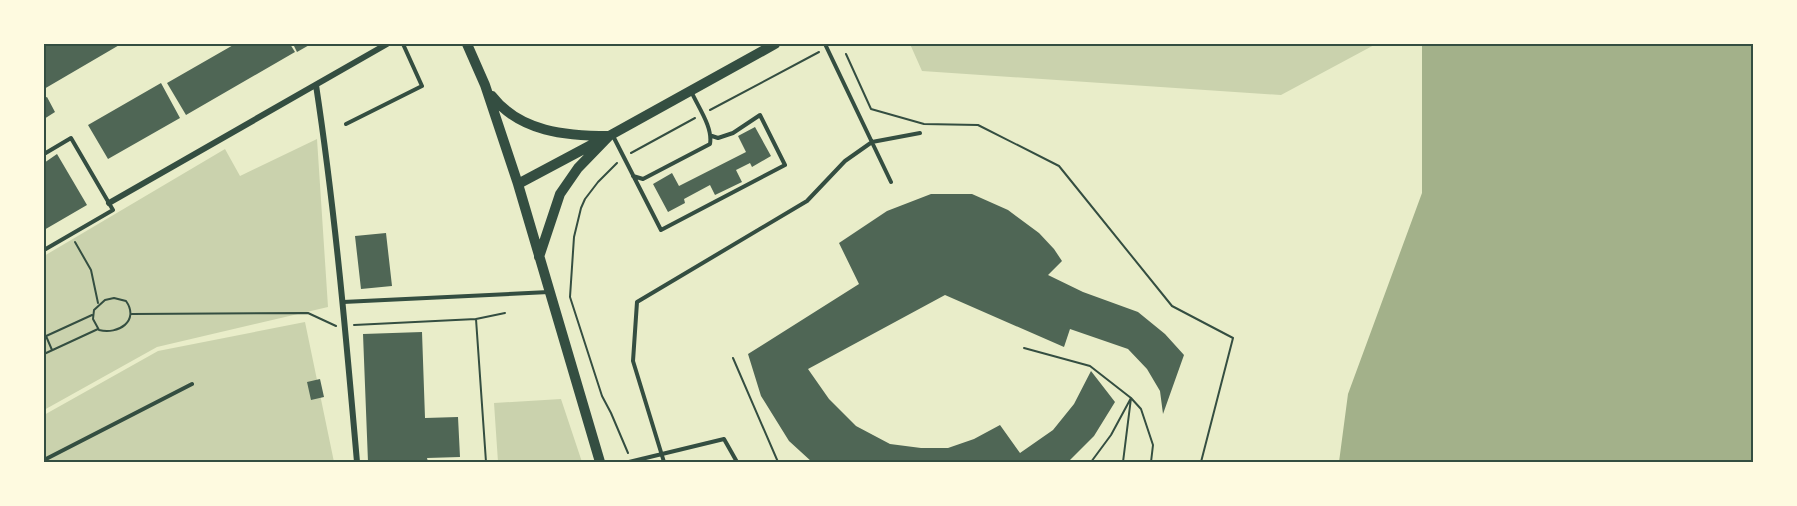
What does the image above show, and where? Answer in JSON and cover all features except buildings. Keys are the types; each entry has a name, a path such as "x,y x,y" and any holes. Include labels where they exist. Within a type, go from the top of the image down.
{"main road":[{"path":"467,44 485,85 518,184 600,462"},
{"path":"518,184 775,44"},
{"path":"485,85 498,104 521,121 561,134 610,135"},
{"path":"539,257 560,194 578,168 610,135"}],"street":[{"path":"109,203 387,44"},
{"path":"316,85 343,302 357,462"}],"lane":[{"path":"346,124 422,86 403,44"},
{"path":"826,46 891,182"},
{"path":"633,176 643,179 710,144 712,136 690,90"},
{"path":"610,135 661,230 785,165 760,115 733,133 718,138 712,136"},
{"path":"664,462 633,361 637,302 807,201 845,161 872,142 920,132"},
{"path":"44,154 71,138 113,210 44,250"},
{"path":"343,302 550,292"},
{"path":"44,460 192,384"},
{"path":"630,462 724,439 737,462"}],"path":[{"path":"630,462 602,396 570,297 574,237 581,208 598,182 623,158 826,46"},
{"path":"846,54 870,110 924,124 978,125 1059,166 1172,306 1233,338 1201,462"},
{"path":"71,234 91,270 98,304"},
{"path":"44,354 98,329 109,332 121,327 130,319 131,307 121,298 105,300 98,304 92,315 45,337 52,350"},
{"path":"476,319 505,313"},
{"path":"92,315 98,329"},
{"path":"1024,348 1090,366 1131,398 1141,409 1153,445 1151,462"},
{"path":"733,358 778,462"},
{"path":"1091,462 1111,435 1131,398"},
{"path":"1123,462 1131,398"}],"shaded area":[{"path":"910,44 1376,44 1281,95 922,71"},
{"path":"1422,44 1753,44 1753,462 1339,462 1348,394 1422,193"},
{"path":"317,139 328,307 157,347 44,410 44,256 225,149 240,176"},
{"path":"305,322 334,462 44,462 44,415 158,351"},
{"path":"561,399 582,462 498,462 494,403"}]}
